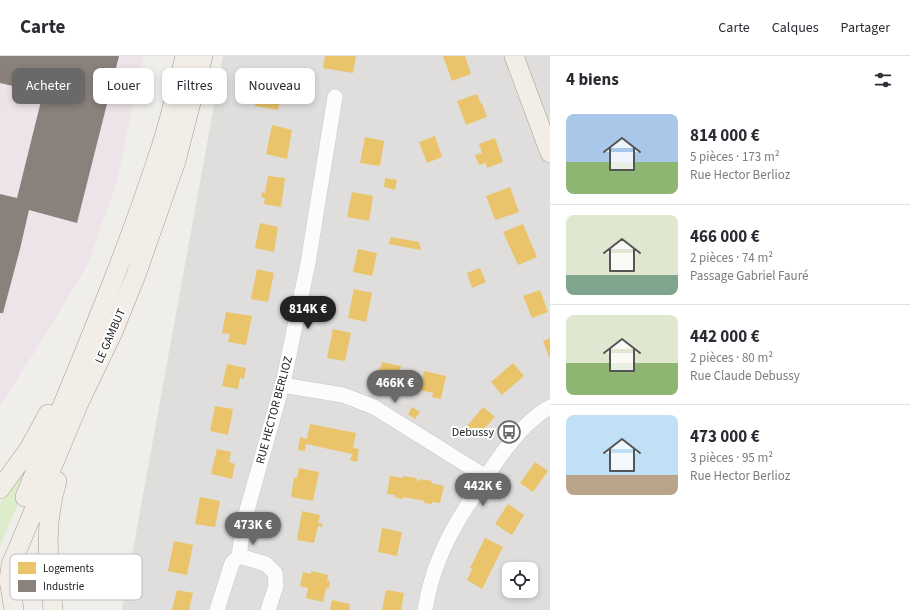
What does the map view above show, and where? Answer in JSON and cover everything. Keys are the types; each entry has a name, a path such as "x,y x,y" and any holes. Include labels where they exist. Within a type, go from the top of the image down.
{"main road":[{"name":"LE GAMBUT","path":"83,352 113,281 160,152 185,56"},
{"name":"LE GAMBUT","path":"16,554 78,405 113,332 136,275 176,161 203,56"},
{"path":"514,56 550,153"},
{"path":"47,554 49,512 58,476 113,332"},
{"path":"0,489 28,449 83,352"},
{"path":"0,560 83,352"},
{"name":"LE GAMBUT","path":"10,572 10,588"},
{"path":"0,599 13,610"},
{"name":"LE GAMBUT","path":"12,600 13,610"},
{"path":"52,600 53,610"}],"street":[{"name":"RUE HECTOR BERLIOZ","path":"217,610 232,563 239,556 244,521 282,385 308,263 335,97"},
{"path":"282,385 343,395 374,407 486,478"},
{"path":"424,610 442,552 462,513 502,454 524,428 550,407"},
{"path":"239,556 266,564 275,573 276,586 268,610"}],"shaded area":[{"path":"0,56 143,56 141,68 93,68 93,104 133,104 117,181 88,264 41,342 0,405"},
{"path":"223,56 550,56 550,610 122,610 124,600 142,600 142,554 132,554 214,104 227,104 227,68 221,68"}],"green space":[{"path":"27,474 29,478 0,546 0,503 21,475"}],"building: Logements":[{"path":"325,56 356,56 353,73 323,68"},
{"path":"443,56 465,56 471,74 452,81"},
{"path":"477,94 487,117 466,125 457,101"},
{"path":"255,104 279,104 278,110 255,106"},
{"path":"272,125 292,130 287,159 266,154"},
{"path":"435,136 442,157 427,163 419,142"},
{"path":"365,137 384,141 380,166 360,163"},
{"path":"495,138 503,162 487,168 486,163 479,165 475,155 482,153 479,144"},
{"path":"268,176 285,178 281,207 264,204 265,198 261,197 262,192 265,193"},
{"path":"385,178 397,180 395,190 384,187"},
{"path":"510,187 519,212 495,220 486,196"},
{"path":"352,192 373,196 369,221 347,217"},
{"path":"260,223 278,227 274,252 255,248"},
{"path":"523,224 537,257 518,265 503,232"},
{"path":"391,237 419,242 421,250 389,244"},
{"path":"358,249 377,253 372,276 353,272"},
{"path":"480,268 486,282 472,288 467,273"},
{"path":"257,269 274,273 268,302 251,299"},
{"path":"354,289 372,293 366,322 348,318"},
{"path":"540,290 548,312 532,318 523,296"},
{"path":"226,312 252,316 246,345 228,342 230,334 222,333"},
{"path":"333,329 351,333 345,361 327,358"},
{"path":"550,338 550,359 543,341"},
{"path":"382,362 401,366 398,381 378,376"},
{"path":"513,363 524,376 502,395 491,382"},
{"path":"227,364 246,368 244,379 240,378 238,389 222,386"},
{"path":"424,371 446,376 441,399 432,397 433,393 420,390"},
{"path":"215,406 233,409 228,435 210,431"},
{"path":"412,407 420,412 415,419 408,414"},
{"path":"483,407 495,417 478,435 467,426"},
{"path":"310,424 356,433 353,448 359,449 357,462 350,460 352,454 306,444 305,451 298,450 300,437 307,439"},
{"path":"217,449 231,452 229,462 235,464 232,479 211,474"},
{"path":"535,462 548,471 533,492 520,483"},
{"path":"299,468 319,472 313,501 291,497 294,478 297,478"},
{"path":"390,476 417,478 416,480 419,481 420,479 432,481 431,483 444,486 440,503 424,503 425,501 403,497 403,499 394,497 395,495 387,494"},
{"path":"200,497 220,501 215,527 195,524"},
{"path":"508,504 524,515 512,535 495,524"},
{"path":"302,511 320,515 318,523 323,524 322,527 318,526 314,543 297,540"},
{"path":"382,528 402,532 397,556 378,552"},
{"path":"485,538 503,547 482,589 467,580 472,569 470,568"},
{"path":"174,541 193,545 187,575 168,571"},
{"path":"311,571 328,575 327,581 330,581 329,589 326,588 323,602 306,598 308,588 300,586 303,572 311,574"},
{"path":"177,590 193,593 189,610 172,610"},
{"path":"386,590 404,593 401,610 382,610"},
{"path":"332,600 350,604 349,610 330,610"}],"building: Industrie":[{"path":"0,56 119,56 116,68 93,68 93,104 107,104 77,223 29,210 3,313 0,313 0,194 17,198 40,104 85,104 85,68 12,68 12,86 0,83"}],"place":[{"name":"Debussy","path":"509,432"}]}
